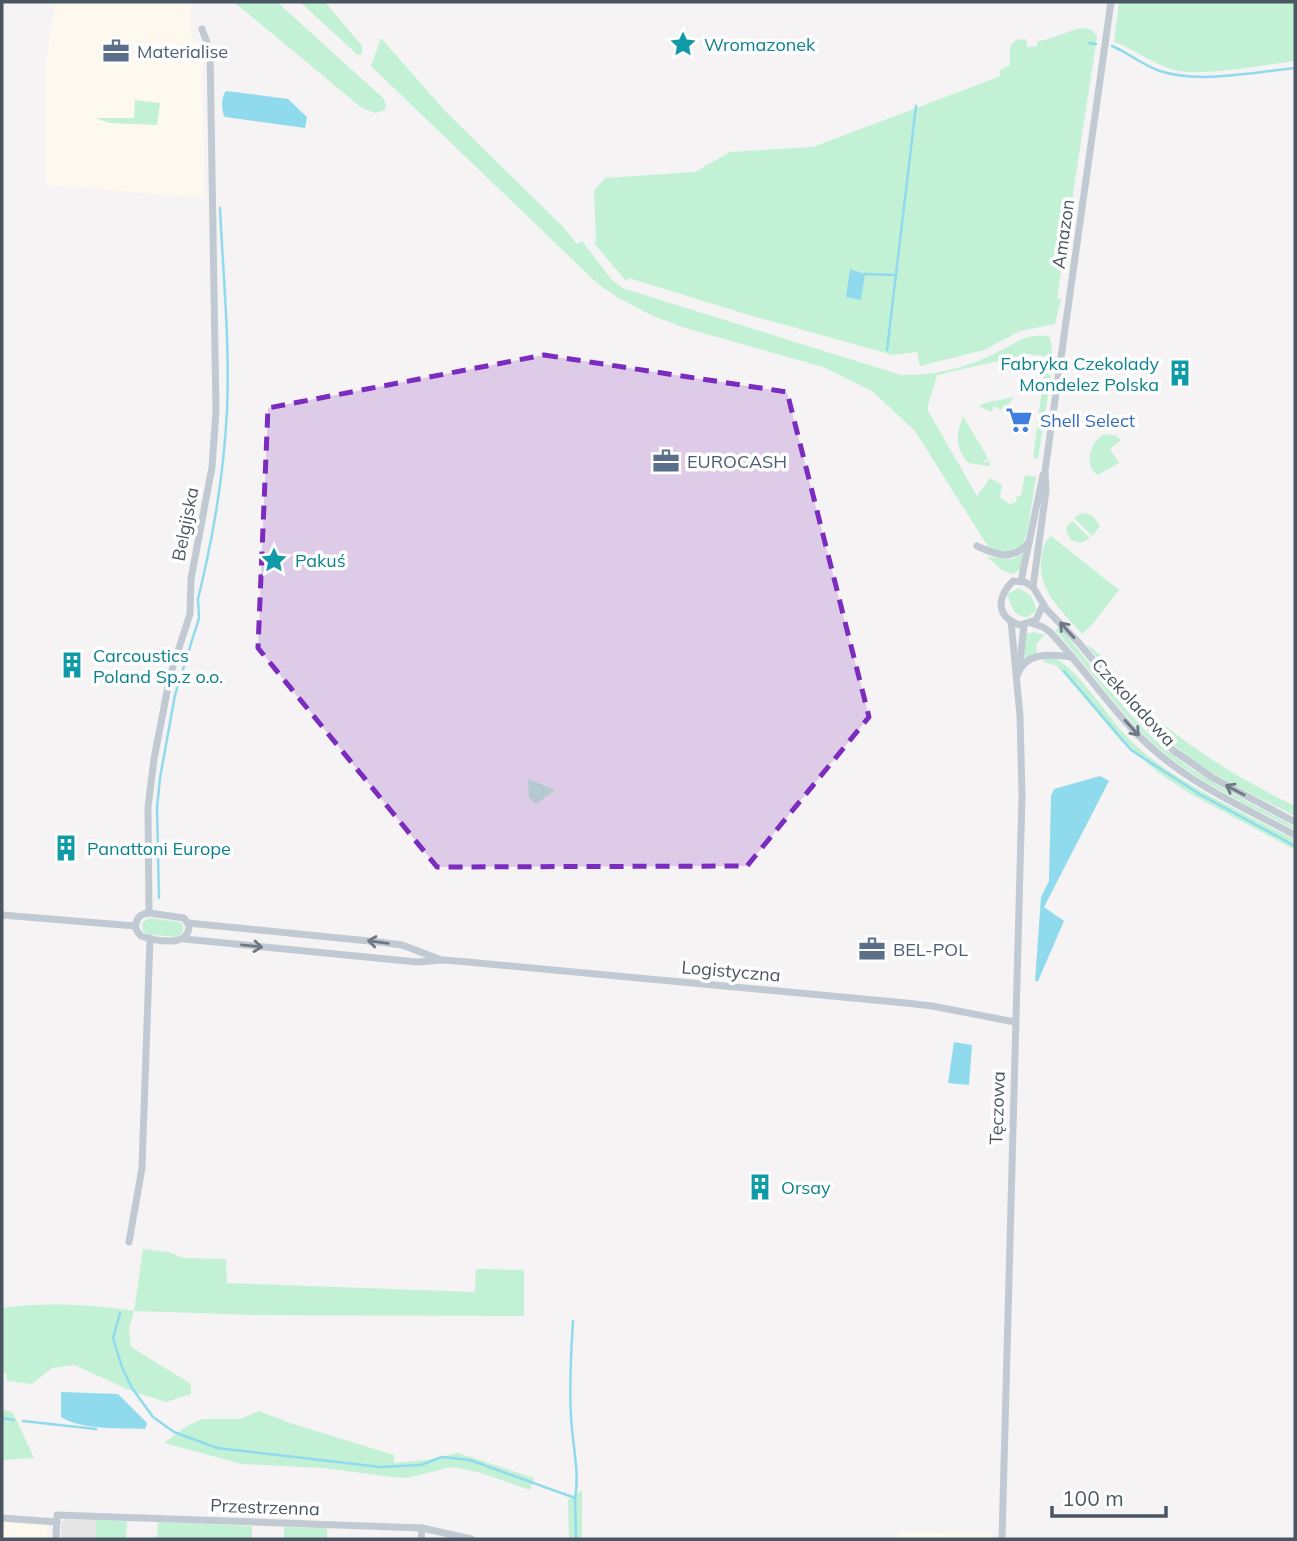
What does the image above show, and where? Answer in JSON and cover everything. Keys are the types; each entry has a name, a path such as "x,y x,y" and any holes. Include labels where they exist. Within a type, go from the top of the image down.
{"street":[{"name":"Amazon","path":"1034,587 1046,491 1045,471 1111,2"},
{"name":"Belgijska","path":"149,913 148,807 154,760 170,677 190,614 191,579 207,498 214,442 217,353 210,51 202,29"},
{"name":"Amazon","path":"1021,581 1039,485 1045,471"},
{"path":"977,546 1002,556 1011,555 1024,548 1031,539"},
{"path":"1018,674 1028,624 1040,614 1043,605 1034,587 1021,581 1013,581 1001,596 1002,611 1011,621 1028,624"},
{"name":"Czekoladowa","path":"1043,605 1080,644 1139,718 1174,751 1213,778 1295,822"},
{"name":"Tęczowa","path":"1002,1539 1022,795 1018,674 1011,621"},
{"name":"Czekoladowa","path":"1028,624 1046,629 1141,738 1165,760 1212,790 1295,835"},
{"path":"1018,674 1034,657 1040,655 1072,657"},
{"name":"Logistyczna","path":"149,913 179,916 188,923 402,945 443,960"},
{"path":"129,1242 142,1168 150,938 139,935 135,926 139,917 149,913"},
{"path":"2,915 135,926"},
{"path":"184,939 190,931 188,923"},
{"name":"Logistyczna","path":"150,938 417,962 443,960 932,1006 1015,1022"},
{"name":"Przestrzenna","path":"2,1518 422,1528 471,1539"},
{"path":"56,1539 57,1519"},
{"path":"421,1539 422,1528"}],"highlighted area":[{"path":"544,355 787,392 869,717 747,866 437,867 258,648 268,408"}],"shaded area":[{"path":"55,2 186,2 191,6 191,37 202,46 204,198 46,185 46,62"},
{"path":"65,1519 96,1520 96,1539 61,1539 61,1523"},
{"path":"2,1522 48,1526 49,1539 2,1539"},
{"path":"899,1532 992,1533 992,1539 898,1539"}],"green space":[{"path":"234,2 277,2 383,98 385,110 375,113 362,108"},
{"path":"300,2 325,2 362,46 362,54 358,55"},
{"path":"1119,2 1295,2 1295,61 1234,70 1174,70 1114,42"},
{"path":"1084,28 1093,30 1097,37 1057,298 1061,299 1055,324 1020,331 984,350 920,366 917,352 893,355 629,278 626,281 594,243 594,191 605,178 695,172 730,152 813,147 1001,76 999,71 1010,65 1010,46 1016,40 1026,39 1027,47 1037,46 1038,41"},
{"path":"381,38 445,111 577,244 582,241 611,279 622,288 901,375 933,373 955,368 976,362 1025,338 1050,337 1053,357 1028,354 937,375 927,409 977,496 990,478 1002,485 1000,498 1010,504 1016,502 1017,496 1021,496 1025,475 1036,477 1024,542 1015,551 989,548 915,431 872,391 823,367 682,327 651,315 598,284 371,66"},
{"path":"135,100 160,103 157,125 110,123 95,118 134,118"},
{"path":"1046,370 1051,377 1038,459 1033,458"},
{"path":"1014,397 1001,410 994,406 991,412 979,406 985,403"},
{"path":"963,416 988,458 985,463 989,460 990,466 968,463 961,452 958,441"},
{"path":"1105,434 1121,440 1110,449 1119,463 1098,475 1091,466 1090,454 1095,442"},
{"path":"1082,513 1092,515 1100,526 1092,536 1074,518"},
{"path":"1073,521 1090,539 1080,543 1071,540 1066,531"},
{"path":"1051,536 1119,590 1082,634 1054,601 1044,583 1041,573 1042,554"},
{"path":"1024,553 1021,569 1013,574 1002,570 987,557 1012,559"},
{"path":"1019,588 1031,596 1037,610 1028,617 1016,613 1007,594"},
{"path":"1059,627 1128,712 1169,752 1203,776 1295,827 1295,830 1209,784 1162,751 1133,723 1055,630"},
{"path":"1034,632 1045,635 1036,644 1037,652 1023,662 1026,634"},
{"path":"1086,645 1100,655 1137,701 1161,722 1216,762 1295,806 1295,816 1218,776 1175,746 1139,710"},
{"path":"1043,658 1056,659 1066,666 1143,752 1206,794 1295,840 1295,850 1189,793 1159,773 1120,740 1057,666 1044,662"},
{"path":"528,779 555,790 536,804 529,798"},
{"path":"149,918 179,922 183,925 183,932 176,937 147,934 143,931 142,923"},
{"path":"143,1249 168,1252 184,1258 226,1259 227,1283 475,1292 476,1269 524,1270 524,1316 258,1315 134,1311"},
{"path":"68,1305 134,1311 129,1329 131,1347 191,1384 191,1394 166,1402 134,1392 74,1365 52,1368 32,1384 7,1381 6,1373 2,1373 2,1308"},
{"path":"2,1405 3,1409 13,1413 34,1458 2,1460"},
{"path":"259,1411 394,1455 394,1463 427,1460 458,1453 534,1478 530,1490 478,1472 451,1467 407,1478 323,1468 242,1464 164,1443 202,1419 241,1419"},
{"path":"582,1490 582,1539 569,1539 568,1500"},
{"path":"96,1520 127,1521 126,1539 96,1539"},
{"path":"158,1522 252,1526 252,1539 157,1539"},
{"path":"284,1527 327,1528 327,1539 284,1539"}],"water":[{"path":"226,91 288,99 307,117 305,128 225,117 222,104"},
{"path":"850,269 865,274 861,300 846,297"},
{"path":"1100,776 1109,781 1044,907 1064,921 1038,981 1035,981 1041,897 1049,881 1051,796 1054,789"},
{"path":"954,1042 972,1045 969,1085 948,1083"},
{"path":"61,1392 118,1394 147,1423 145,1429 101,1428 69,1421 61,1417"}],"waterway":[{"path":"1089,43 1096,44"},
{"path":"1112,46 1153,68 1175,75 1227,76 1295,68"},
{"path":"887,350 916,106"},
{"path":"159,898 157,808 160,778 175,695 199,618 198,599 217,505 226,434 228,359 220,208"},
{"path":"865,274 895,275"},
{"path":"1064,671 1131,750 1201,795 1295,846"},
{"path":"120,1313 113,1338 122,1367 132,1388 153,1417 174,1432 217,1448 380,1467 421,1465 442,1457 470,1460 575,1498 576,1539"},
{"path":"573,1321 570,1392 576,1468 575,1498"},
{"path":"2,1418 14,1420"},
{"path":"23,1421 96,1429"}],"place":[{"name":"Wromazonek","path":"683,44"},
{"name":"Materialise","path":"116,51"},
{"name":"Fabryka Czekolady Mondelez Polska","path":"1180,373"},
{"name":"Shell Select","path":"1019,420"},
{"name":"EUROCASH","path":"666,461"},
{"name":"Pakuś","path":"274,560"},
{"name":"Carcoustics Poland Sp.z o.o.","path":"72,665"},
{"name":"Panattoni Europe","path":"66,848"},
{"name":"BEL-POL","path":"872,949"},
{"name":"Orsay","path":"760,1187"}]}
